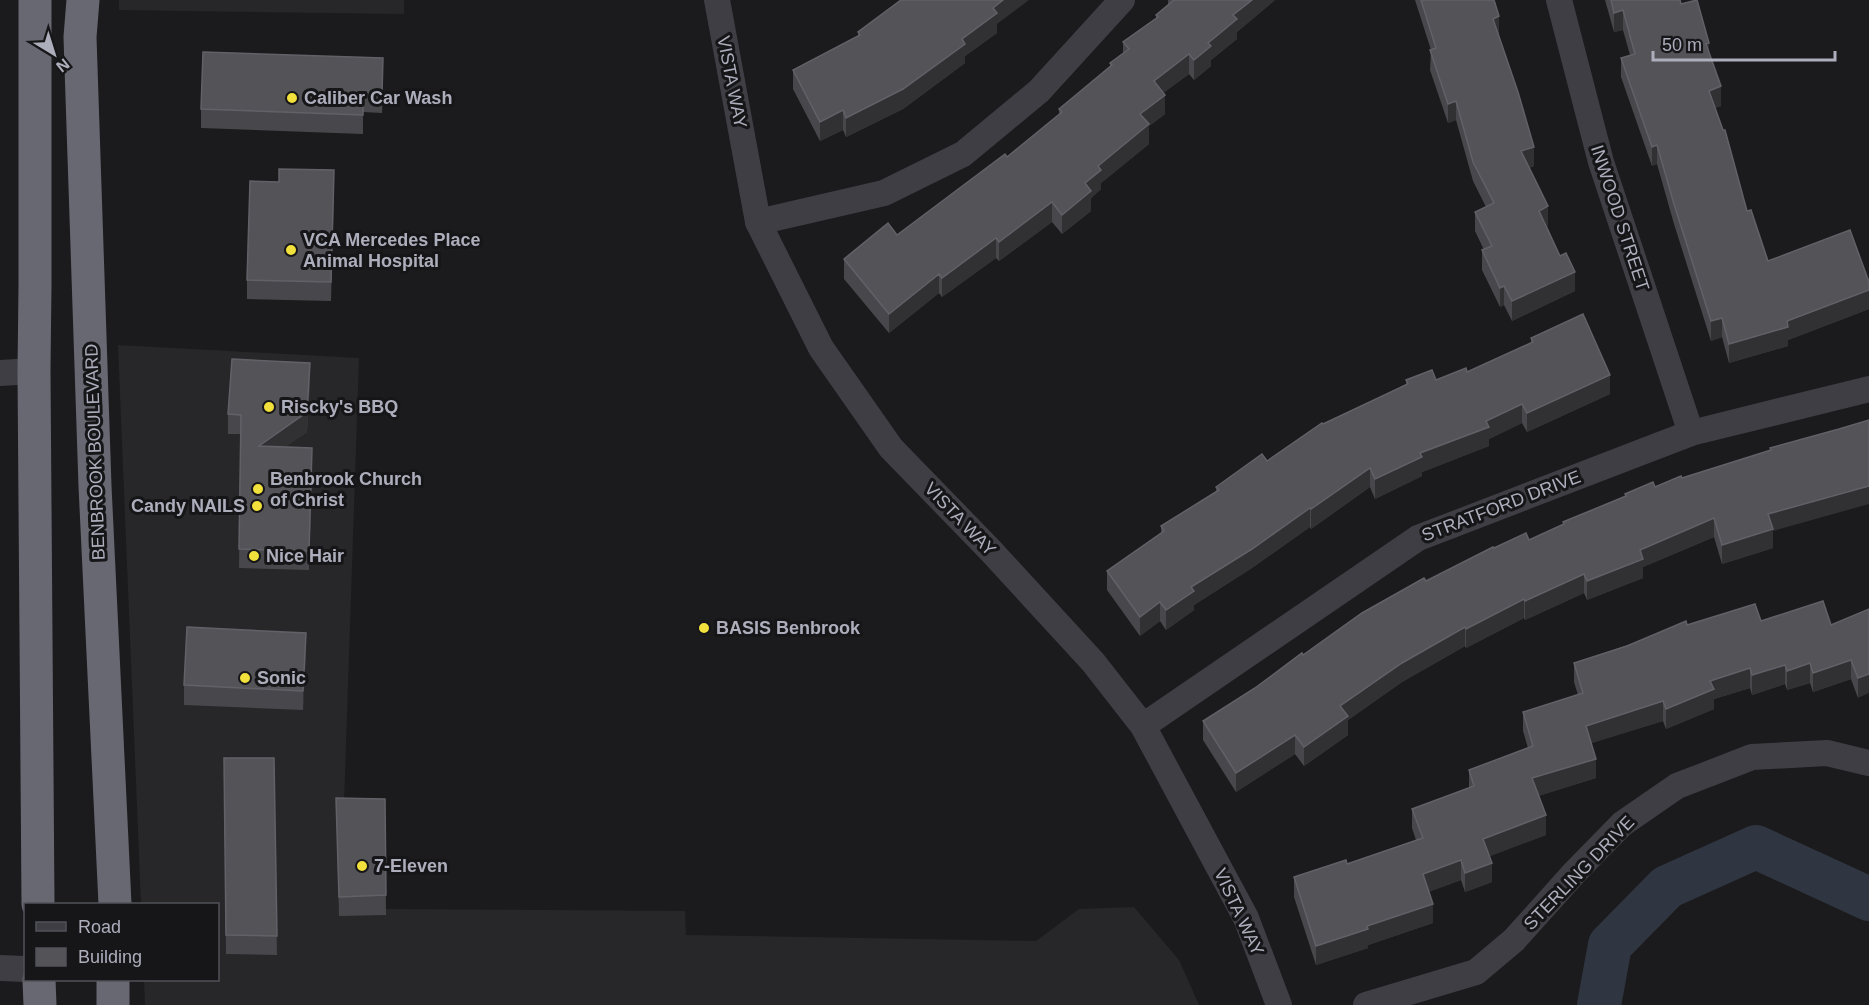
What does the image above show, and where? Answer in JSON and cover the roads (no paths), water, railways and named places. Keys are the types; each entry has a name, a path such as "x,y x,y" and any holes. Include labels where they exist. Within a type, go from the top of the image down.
{"highway":[{"path":"35,0 34,371 39,903"},
{"name":"BENBROOK BOULEVARD","path":"83,0 80,37 95,475 115,903"},
{"path":"39,981 40,1005"},
{"path":"113,981 113,1005"}],"street":[{"name":"VISTA WAY","path":"717,0 758,222 821,348 891,448 991,551 1093,662 1143,726 1246,918 1279,1005"},
{"path":"758,222 884,193 963,154 1039,91 1122,0"},
{"name":"INWOOD STREET","path":"1559,0 1600,162 1691,433"},
{"path":"0,373 34,371"},
{"name":"STRATFORD DRIVE","path":"1143,726 1418,538 1691,433 1869,389"},
{"name":"STERLING DRIVE","path":"1366,1005 1476,972 1514,940 1622,824 1677,786 1752,757 1827,753 1869,763"},
{"path":"0,968 24,969"}],"waterway":[{"path":"1599,1005 1610,945 1667,887 1756,847 1869,899"}],"place":[{"name":"Caliber Car Wash","path":"292,98"},
{"name":"VCA Mercedes Place Animal Hospital","path":"291,250"},
{"name":"Riscky's BBQ","path":"269,407"},
{"name":"Benbrook Church of Christ","path":"258,489"},
{"name":"Candy NAILS","path":"257,506"},
{"name":"Nice Hair","path":"254,556"},
{"name":"BASIS Benbrook","path":"704,628"},
{"name":"Sonic","path":"245,678"},
{"name":"7-Eleven","path":"362,866"}]}
